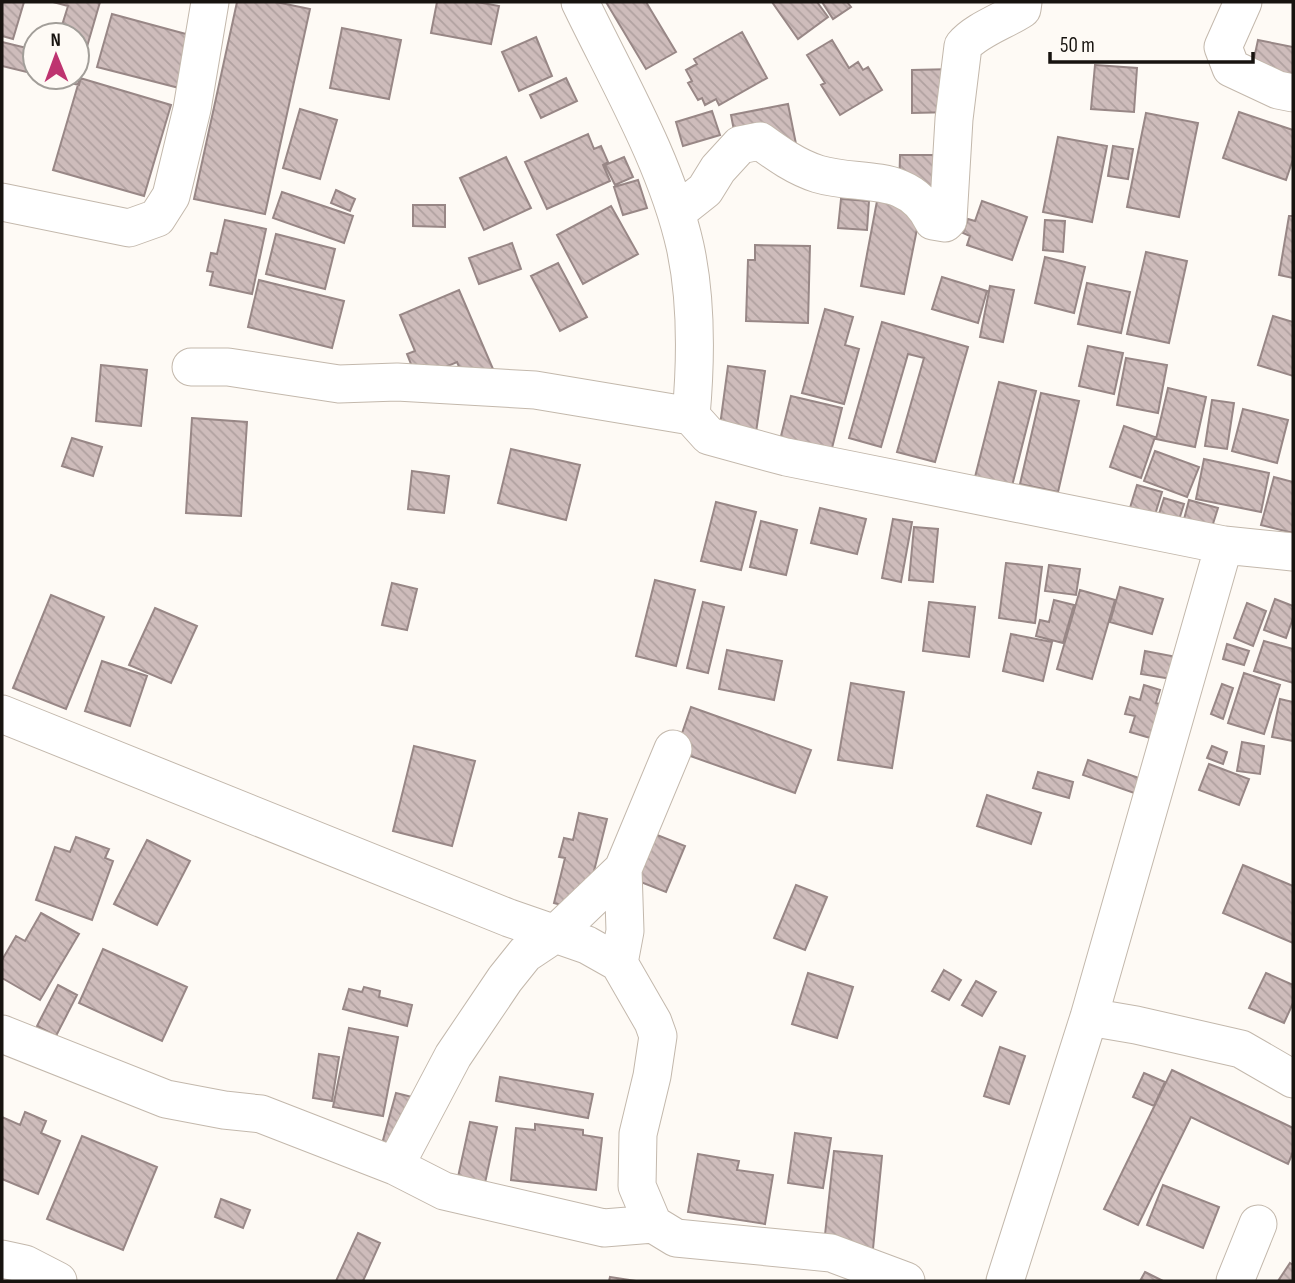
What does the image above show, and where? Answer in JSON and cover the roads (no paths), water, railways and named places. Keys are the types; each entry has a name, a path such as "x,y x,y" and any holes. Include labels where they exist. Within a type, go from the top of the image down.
{"street":[{"path":"2,202 129,228 157,218 171,196 174,184 192,109 210,2"},
{"path":"579,2 639,122 676,213 685,248 694,319 691,416"},
{"path":"676,213 705,190 718,169 740,145 761,141 787,161 819,174 902,188 915,195 928,209 933,221 945,223 948,220 954,119 963,46 970,37 1022,9 1023,2"},
{"path":"1243,2 1223,47 1231,68 1278,90 1293,93"},
{"path":"191,368 228,367 339,384 397,382 535,390 691,416 709,436 786,457 1224,545 1293,552"},
{"path":"1005,1281 1089,1017 1224,545"},
{"path":"2,714 587,946 619,963 641,999 658,1036 652,1076 638,1134 637,1186 653,1224 676,1238 831,1253 906,1281"},
{"path":"396,1166 453,1056 505,979 525,954 555,934 623,869 673,749"},
{"path":"619,963 625,931 623,869"},
{"path":"1089,1017 1136,1024 1241,1049 1293,1079"},
{"path":"2,1034 166,1099 261,1114 396,1166 444,1191 604,1228 653,1224"},
{"path":"1236,1281 1258,1224"},
{"path":"2,1259 25,1264 58,1281"}]}
